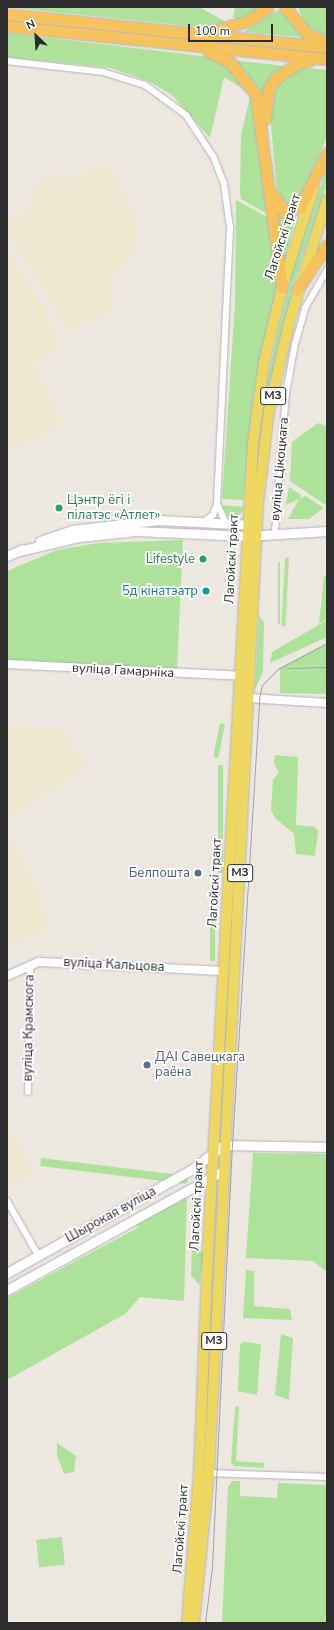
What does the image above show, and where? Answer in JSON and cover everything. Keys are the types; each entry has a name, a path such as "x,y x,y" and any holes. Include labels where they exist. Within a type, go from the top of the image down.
{"highway":[{"path":"285,7 294,11 306,33 327,43"},
{"path":"202,33 248,21 269,8"},
{"path":"7,14 327,47"},
{"path":"7,26 324,59"},
{"path":"198,47 230,62 256,95 282,287"},
{"path":"322,166 300,208 290,212 280,208 274,194 265,117 269,88 276,78 298,63 324,59"},
{"name":"Лагойскі тракт","path":"322,166 327,154"},
{"path":"297,290 327,245"}],"main road":[{"name":"Лагойскі тракт","path":"187,1623 204,1473 210,1182 214,1155 228,971 241,858 250,672 256,409 282,287 322,166"},
{"name":"Лагойскі тракт","path":"194,1623 223,1171 230,858 247,536 254,528 269,411 297,290 327,200"},
{"path":"7,556 72,530 158,520 226,523 272,532 327,531"},
{"path":"158,520 154,526 159,531"},
{"path":"19,551 79,537 159,531 247,536"},
{"path":"230,858 234,862 241,858"},
{"path":"224,1145 327,1146"},
{"name":"Шырокая вуліца","path":"7,1273 214,1155 224,1145"},
{"name":"Шырокая вуліца","path":"7,1290 57,1262 210,1182 223,1171"},
{"path":"50,1249 57,1262"}],"street":[{"path":"7,61 103,72 144,85 186,115 214,158 224,184 230,228 217,504 213,515 203,522"},
{"name":"вуліца Цікоцкага","path":"272,532 286,393 294,344 305,308 327,270"},
{"path":"217,504 226,523"},
{"name":"вуліца Гамарніка","path":"7,664 240,677"},
{"path":"250,672 240,677 248,698 327,703"},
{"name":"вуліца Кальцова","path":"7,976 30,965 51,962 228,971"},
{"name":"вуліца Крамскога","path":"28,1092 30,965"},
{"path":"7,1201 38,1256"},
{"path":"204,1473 327,1477"}],"shaded area":[{"path":"108,163 137,215 136,248 113,279 112,311 68,332 7,232 7,220 28,207 35,184 48,176 57,174 63,181"},
{"path":"7,250 16,262 12,264 14,268 19,266 44,306 61,350 35,362 63,426 7,452"},
{"path":"7,726 62,728 87,767 13,816 7,806"},
{"path":"12,837 42,896 47,929 7,950 7,840"},
{"path":"7,1123 36,1175 7,1190"}],"green space":[{"path":"7,7 199,7 226,22 219,28 199,27"},
{"path":"235,7 263,7 237,20 233,17"},
{"path":"298,7 327,7 327,36 305,25"},
{"path":"282,9 301,37 244,32 274,12"},
{"path":"7,33 219,58 253,94 269,215 241,199 240,194 241,134 251,94 224,77 210,138 172,95 150,82 111,68 7,57"},
{"path":"233,60 285,66 261,99 255,85"},
{"path":"300,67 327,70 327,137 299,204 284,207 277,194 269,101 279,79"},
{"path":"327,167 327,185 295,280 260,433 268,375 291,275"},
{"path":"236,200 269,218 277,289 256,380 243,500 222,499 235,303"},
{"path":"275,210 286,218 296,215 284,264"},
{"path":"318,423 327,427 327,506 290,481 292,442"},
{"path":"289,487 301,495 300,498 306,496 324,508 309,519 288,519 299,499 286,505"},
{"path":"222,505 243,507 242,512 238,517 228,517"},
{"path":"183,540 177,670 7,660 7,571 57,550 98,543"},
{"path":"285,558 289,558 285,626 281,626"},
{"path":"278,562 280,562 280,624 278,624"},
{"path":"327,575 327,619 319,624 324,576"},
{"path":"259,616 264,622 263,672 255,689"},
{"path":"327,620 327,637 270,663 272,652"},
{"path":"327,643 327,694 280,693 280,668"},
{"path":"220,723 225,724 218,758 213,757"},
{"path":"275,755 298,757 296,825 315,827 318,832 315,856 296,854 294,834 275,818 271,810 273,779 279,773 274,763"},
{"path":"218,765 223,765 223,873 218,873"},
{"path":"210,892 215,892 215,961 210,961"},
{"path":"253,1153 327,1154 327,1272 313,1261 246,1258"},
{"path":"41,1158 188,1176 187,1184 40,1166"},
{"path":"187,1198 184,1301 140,1297 125,1314 7,1380 7,1298 139,1227 134,1224"},
{"path":"192,1248 204,1252 199,1285 191,1275"},
{"path":"246,1270 254,1271 254,1306 290,1309 292,1320 243,1318"},
{"path":"281,1334 293,1338 289,1400 275,1395"},
{"path":"244,1342 261,1344 257,1395 238,1391 240,1344"},
{"path":"239,1406 236,1461 264,1463 264,1468 234,1466 231,1463 235,1407"},
{"path":"57,1443 76,1456 74,1472 64,1474 57,1455"},
{"path":"232,1481 240,1481 240,1496 277,1498 278,1483 327,1485 327,1623 222,1623 228,1488"},
{"path":"62,1537 65,1565 39,1568 36,1540"}],"tram line":[{"path":"205,1623 212,1567 232,1145 259,699 262,685 278,669 327,643"},
{"path":"287,668 327,667"}],"place":[{"name":"Цэнтр ёгі і пілатэс «Атлет»","path":"59,508"},
{"name":"Lifestyle","path":"203,559"},
{"name":"5д кінатэатр","path":"206,591"},
{"name":"Белпошта","path":"198,873"},
{"name":"ДАІ Савецкага раёна","path":"147,1065"}]}
